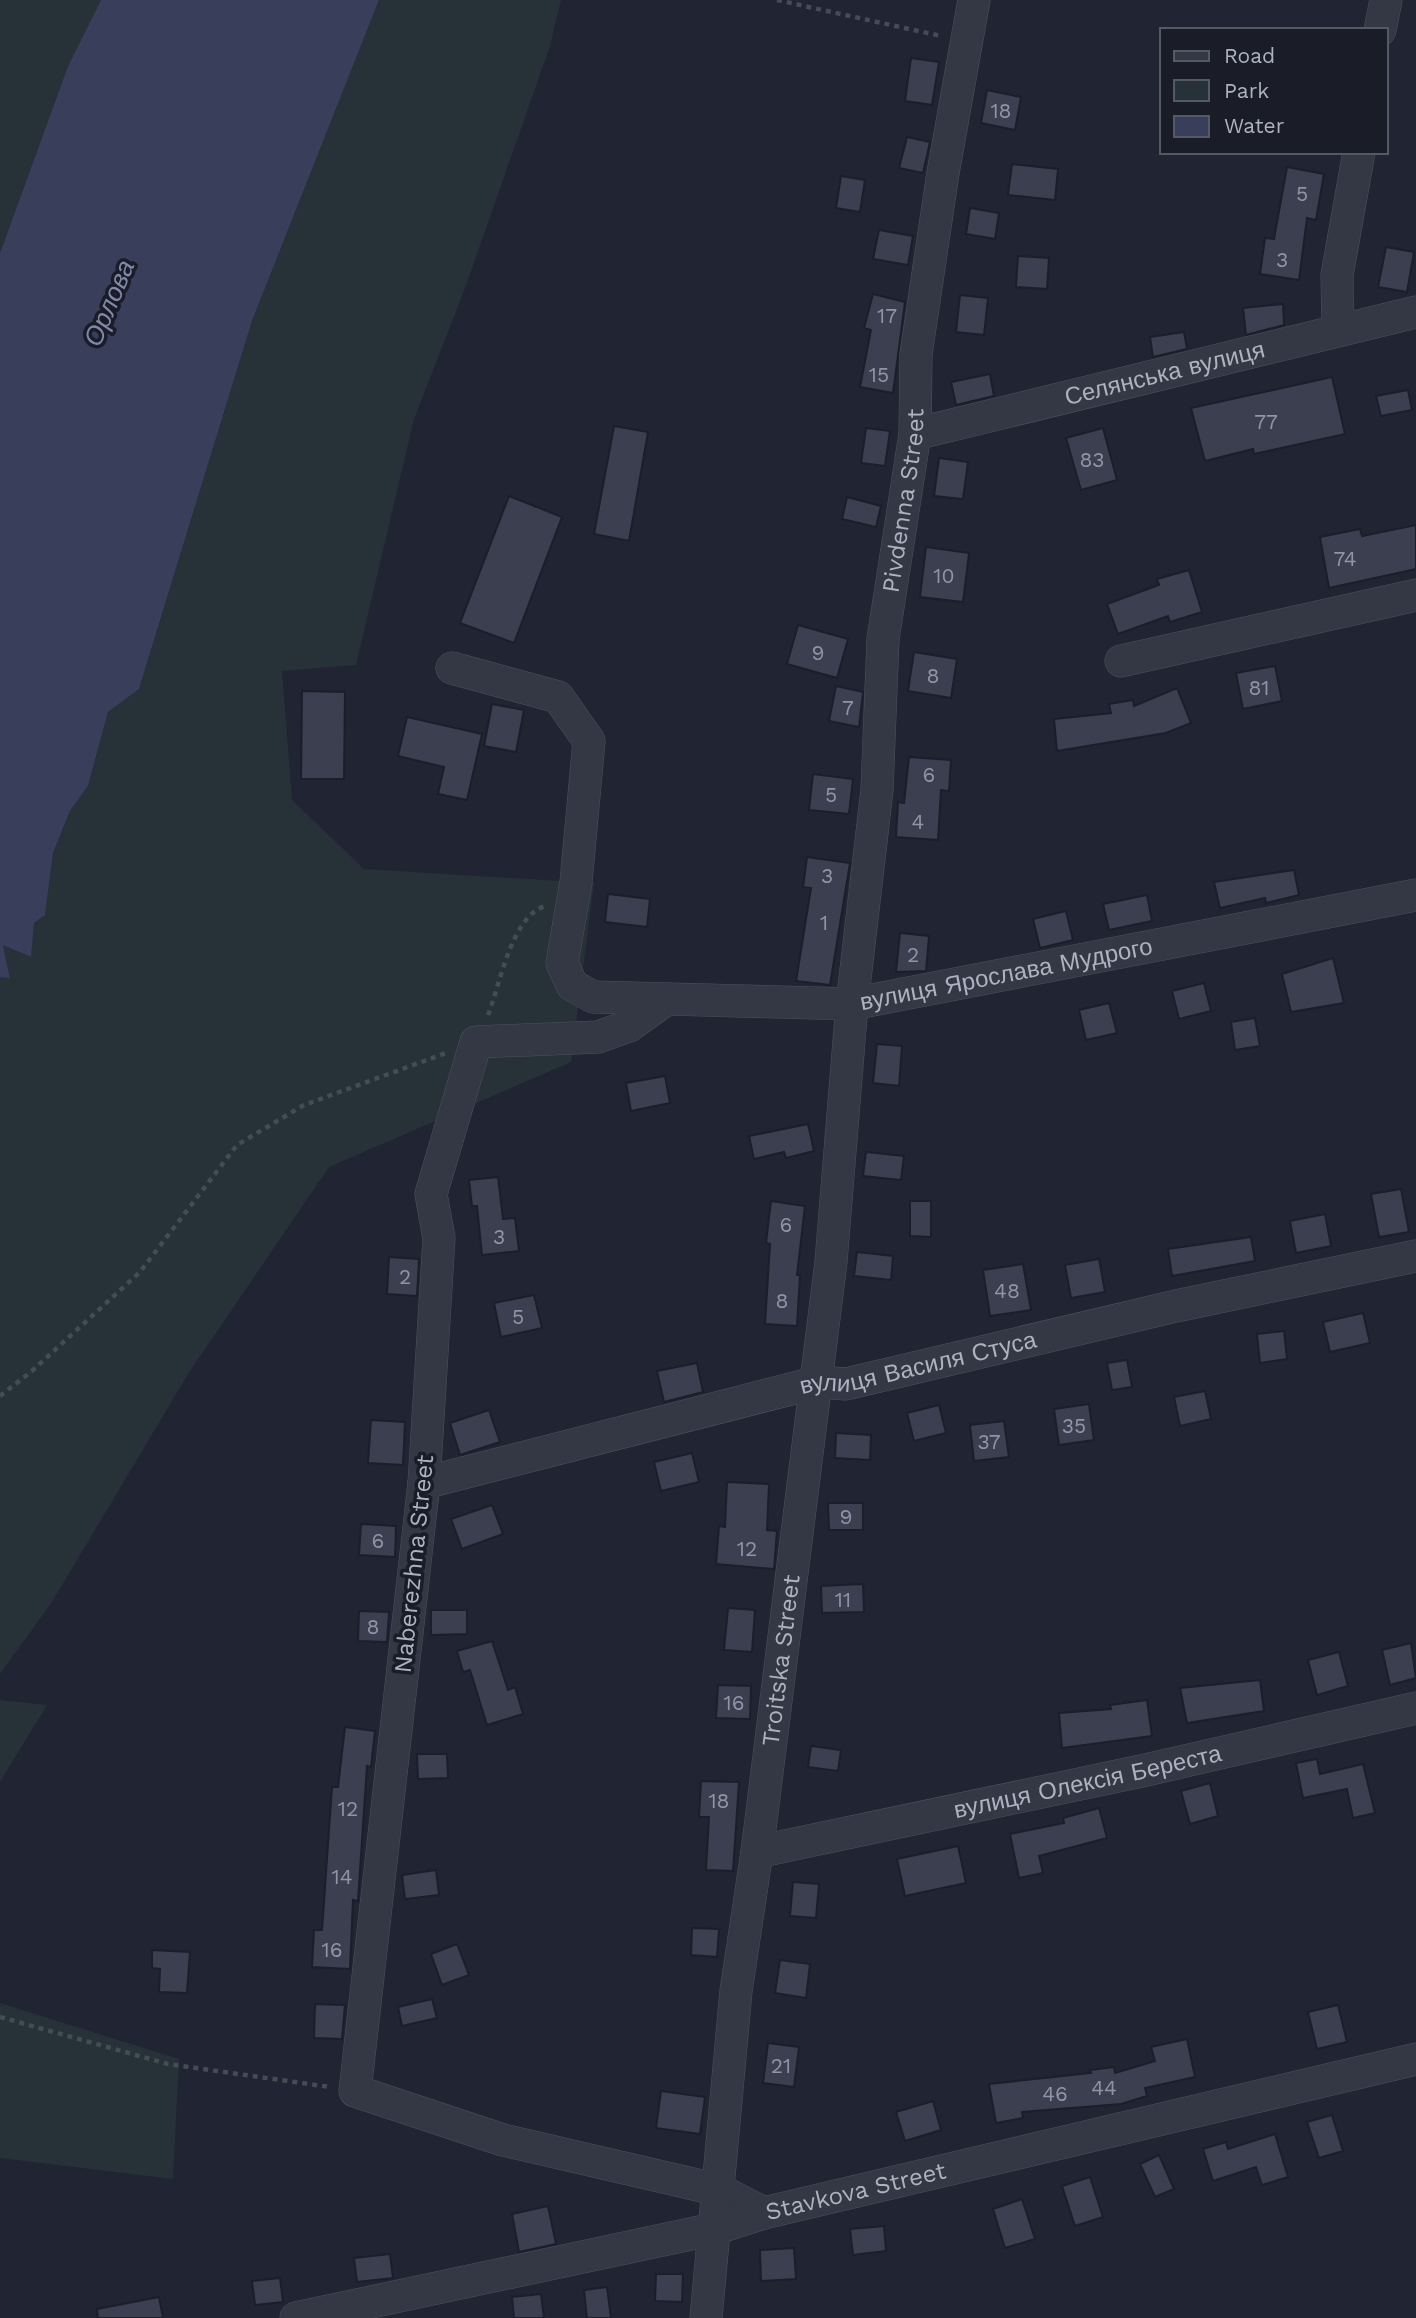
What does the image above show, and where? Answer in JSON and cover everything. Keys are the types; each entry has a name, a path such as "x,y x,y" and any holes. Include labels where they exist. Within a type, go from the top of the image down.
{"street":[{"name":"Pivdenna Street","path":"852,1004 877,790 883,639 915,434 916,354 965,41 974,0"},
{"path":"1380,28 1386,0"},
{"path":"1338,330 1337,275 1359,154"},
{"name":"Селянська вулиця","path":"915,434 1416,312"},
{"path":"1121,661 1416,596"},
{"path":"452,668 558,697 589,741 573,898"},
{"name":"вулиця Ярослава Мудрого","path":"573,898 562,963 572,985 593,997 852,1004 1416,895"},
{"path":"476,1042 598,1037 629,1026 664,1001"},
{"name":"Troitska Street","path":"706,2318 736,1991 757,1852 818,1382 852,1004"},
{"name":"Naberezhna Street","path":"355,2091 424,1483 439,1238 431,1194 476,1042"},
{"name":"вулиця Василя Стуса","path":"424,1483 818,1382 846,1384 1176,1306 1416,1256"},
{"name":"вулиця Олексія Береста","path":"757,1852 1132,1773 1416,1709"},
{"name":"Stavkova Street","path":"296,2318 336,2314 714,2229 764,2213 1416,2059"},
{"path":"355,2091 503,2140 719,2190 764,2213"}],"path":[{"path":"778,0 965,41"},
{"path":"0,1396 32,1371 140,1272 237,1144 304,1105 476,1042 496,996 514,937 539,908 573,898"},
{"path":"0,2017 167,2064 355,2091"}],"green space":[{"path":"0,0 101,0 68,66 0,253"},
{"path":"379,0 561,0 550,46 464,291 414,419 356,665 282,671 292,800 364,869 594,883 571,1062 329,1167 188,1374 52,1602 0,1674 0,977 10,977 3,944 30,957 34,923 45,915 53,853 70,811 88,786 108,712 139,689 252,321"},
{"path":"0,1700 47,1705 0,1782"},
{"path":"0,2003 179,2059 173,2179 0,2158"}],"water":[{"name":"Орлова","path":"101,0 379,0 252,321 139,689 108,712 88,786 70,811 53,853 45,915 34,923 31,957 3,945 10,978 0,977 0,253 68,66"}],"building":[{"path":"911,58 939,62 932,105 905,101"},
{"path":"987,90 1021,97 1015,130 981,123"},
{"path":"907,137 930,142 923,173 899,168"},
{"path":"1012,164 1058,169 1055,200 1008,195"},
{"path":"1287,167 1324,174 1316,220 1307,218 1299,280 1260,274 1265,238 1274,239"},
{"path":"841,176 865,180 860,212 836,208"},
{"path":"970,208 999,213 995,239 966,234"},
{"path":"879,230 913,236 908,265 873,259"},
{"path":"1386,247 1414,252 1407,292 1378,287"},
{"path":"1018,256 1049,258 1047,289 1016,287"},
{"path":"873,294 905,302 893,393 860,387 871,330 864,328"},
{"path":"960,295 988,298 984,335 956,332"},
{"path":"1283,304 1284,325 1246,335 1243,308"},
{"path":"1184,332 1187,349 1153,357 1150,337"},
{"path":"990,374 994,396 956,405 951,382"},
{"path":"1332,377 1345,434 1254,454 1253,449 1205,461 1191,408"},
{"path":"1408,390 1412,410 1381,416 1376,396"},
{"path":"614,426 648,432 629,541 594,534"},
{"path":"866,428 890,431 885,466 861,463"},
{"path":"1103,428 1117,480 1081,490 1066,438"},
{"path":"939,458 968,462 963,499 934,496"},
{"path":"509,496 562,517 514,643 460,623"},
{"path":"847,497 881,506 876,527 842,519"},
{"path":"1416,525 1416,569 1329,588 1320,537 1360,529 1362,536"},
{"path":"926,547 969,553 963,602 920,597"},
{"path":"1189,570 1202,612 1170,622 1168,616 1118,634 1107,604 1159,585 1157,579"},
{"path":"798,625 848,639 837,678 787,664"},
{"path":"914,652 957,659 951,698 908,691"},
{"path":"1275,666 1282,701 1243,709 1236,673"},
{"path":"836,686 863,692 859,727 829,721"},
{"path":"1177,688 1191,723 1166,733 1057,751 1054,719 1111,713 1109,704 1133,700 1134,706"},
{"path":"302,691 345,692 344,779 301,779"},
{"path":"492,704 524,710 516,752 484,746"},
{"path":"407,717 482,734 467,800 438,794 444,767 398,756"},
{"path":"909,757 951,760 949,791 941,790 938,840 896,837 898,802 904,803"},
{"path":"813,774 853,779 849,814 809,810"},
{"path":"807,857 850,863 830,985 796,981 811,888 803,887"},
{"path":"1294,870 1299,895 1266,903 1265,898 1220,908 1214,882"},
{"path":"608,894 650,899 647,927 605,922"},
{"path":"1147,895 1152,921 1109,930 1103,904"},
{"path":"1066,911 1073,940 1040,948 1033,919"},
{"path":"900,933 929,936 926,971 896,972"},
{"path":"1333,958 1344,1003 1291,1012 1282,974"},
{"path":"1204,983 1211,1011 1179,1019 1172,991"},
{"path":"1109,1003 1117,1033 1086,1040 1079,1010"},
{"path":"1255,1018 1260,1046 1235,1050 1231,1022"},
{"path":"877,1044 902,1046 899,1086 873,1083"},
{"path":"665,1076 670,1103 631,1111 626,1083"},
{"path":"808,1124 814,1151 786,1158 784,1152 754,1159 749,1136"},
{"path":"866,1152 904,1156 901,1180 863,1176"},
{"path":"498,1177 503,1219 515,1218 519,1251 482,1255 477,1206 472,1206 469,1180"},
{"path":"1401,1189 1409,1232 1379,1237 1371,1194"},
{"path":"771,1201 805,1206 797,1275 800,1275 797,1326 765,1324 770,1244 766,1243"},
{"path":"910,1201 931,1201 931,1237 910,1236"},
{"path":"1325,1214 1331,1246 1296,1253 1290,1221"},
{"path":"1251,1237 1255,1261 1172,1276 1168,1249"},
{"path":"857,1252 893,1256 891,1280 854,1276"},
{"path":"389,1257 419,1259 417,1296 387,1294"},
{"path":"1099,1259 1105,1292 1071,1298 1065,1265"},
{"path":"1023,1264 1031,1310 990,1316 983,1270"},
{"path":"534,1295 542,1328 501,1337 494,1303"},
{"path":"1363,1313 1370,1343 1330,1352 1323,1322"},
{"path":"1284,1331 1287,1359 1260,1363 1257,1334"},
{"path":"1127,1360 1132,1387 1112,1390 1107,1363"},
{"path":"697,1363 703,1392 664,1402 657,1371"},
{"path":"1205,1391 1211,1419 1180,1426 1174,1397"},
{"path":"1089,1404 1094,1440 1059,1445 1054,1409"},
{"path":"939,1405 946,1433 914,1441 907,1413"},
{"path":"489,1410 500,1442 460,1455 450,1423"},
{"path":"371,1420 405,1422 403,1465 368,1463"},
{"path":"1004,1421 1009,1457 974,1461 970,1425"},
{"path":"836,1433 871,1435 870,1460 835,1458"},
{"path":"692,1453 699,1482 661,1491 654,1462"},
{"path":"727,1482 769,1484 767,1530 777,1531 774,1569 716,1564 719,1526 725,1527"},
{"path":"828,1503 863,1503 863,1530 829,1530"},
{"path":"492,1505 503,1534 462,1549 451,1519"},
{"path":"361,1524 396,1526 395,1557 359,1555"},
{"path":"863,1584 864,1612 822,1613 821,1586"},
{"path":"728,1608 755,1610 752,1652 724,1650"},
{"path":"431,1610 467,1610 467,1634 431,1635"},
{"path":"359,1611 389,1612 387,1642 358,1641"},
{"path":"492,1641 508,1690 515,1687 523,1714 487,1725 470,1670 463,1672 457,1651"},
{"path":"1411,1643 1416,1678 1390,1685 1382,1650"},
{"path":"1339,1652 1348,1686 1317,1695 1308,1660"},
{"path":"1260,1680 1264,1711 1187,1723 1180,1688"},
{"path":"718,1685 751,1686 750,1719 716,1718"},
{"path":"1147,1700 1152,1736 1062,1748 1059,1713 1111,1709 1110,1705"},
{"path":"345,1727 375,1731 371,1767 367,1766 358,1901 353,1900 350,1969 312,1967 314,1930 322,1930 332,1787 338,1787"},
{"path":"811,1746 841,1750 838,1771 808,1767"},
{"path":"417,1754 447,1754 448,1778 418,1779"},
{"path":"1317,1759 1320,1774 1363,1764 1375,1813 1353,1818 1347,1789 1303,1798 1296,1763"},
{"path":"701,1781 739,1782 733,1871 706,1870 709,1817 699,1817"},
{"path":"1210,1783 1218,1816 1190,1824 1181,1791"},
{"path":"1099,1808 1107,1838 1039,1856 1043,1873 1019,1878 1010,1834 1064,1823 1063,1818"},
{"path":"958,1846 966,1883 905,1896 897,1859"},
{"path":"436,1870 439,1895 405,1899 402,1875"},
{"path":"793,1882 819,1884 816,1918 790,1916"},
{"path":"692,1928 719,1929 717,1957 691,1955"},
{"path":"457,1944 469,1975 442,1985 431,1954"},
{"path":"152,1950 190,1952 187,1993 159,1992 160,1969 152,1968"},
{"path":"780,1960 810,1964 806,1998 775,1993"},
{"path":"432,1999 437,2018 402,2026 398,2007"},
{"path":"315,2004 345,2005 342,2039 314,2038"},
{"path":"1338,2005 1347,2042 1317,2049 1308,2012"},
{"path":"1187,2039 1195,2077 1145,2088 1147,2096 1121,2104 1022,2112 1023,2118 996,2123 989,2084 1091,2073 1090,2070 1114,2067 1115,2073 1155,2061 1151,2047"},
{"path":"768,2043 799,2047 794,2087 763,2083"},
{"path":"661,2091 705,2097 700,2134 656,2128"},
{"path":"933,2101 941,2130 905,2141 896,2112"},
{"path":"1332,2115 1343,2151 1319,2158 1307,2122"},
{"path":"1275,2134 1288,2177 1262,2185 1256,2167 1213,2181 1203,2149 1226,2142 1228,2149"},
{"path":"1159,2155 1174,2189 1155,2197 1140,2164"},
{"path":"1090,2177 1103,2217 1075,2226 1062,2186"},
{"path":"1022,2199 1035,2239 1005,2248 993,2209"},
{"path":"548,2206 556,2244 519,2252 512,2214"},
{"path":"884,2226 886,2251 853,2255 850,2229"},
{"path":"794,2248 796,2279 761,2281 760,2250"},
{"path":"390,2254 393,2278 357,2282 354,2258"},
{"path":"656,2274 683,2274 682,2302 655,2301"},
{"path":"280,2278 283,2302 255,2305 252,2281"},
{"path":"607,2287 611,2318 587,2318 584,2290"},
{"path":"541,2294 544,2318 514,2318 512,2297"},
{"path":"159,2297 163,2318 98,2318 97,2309"}]}
